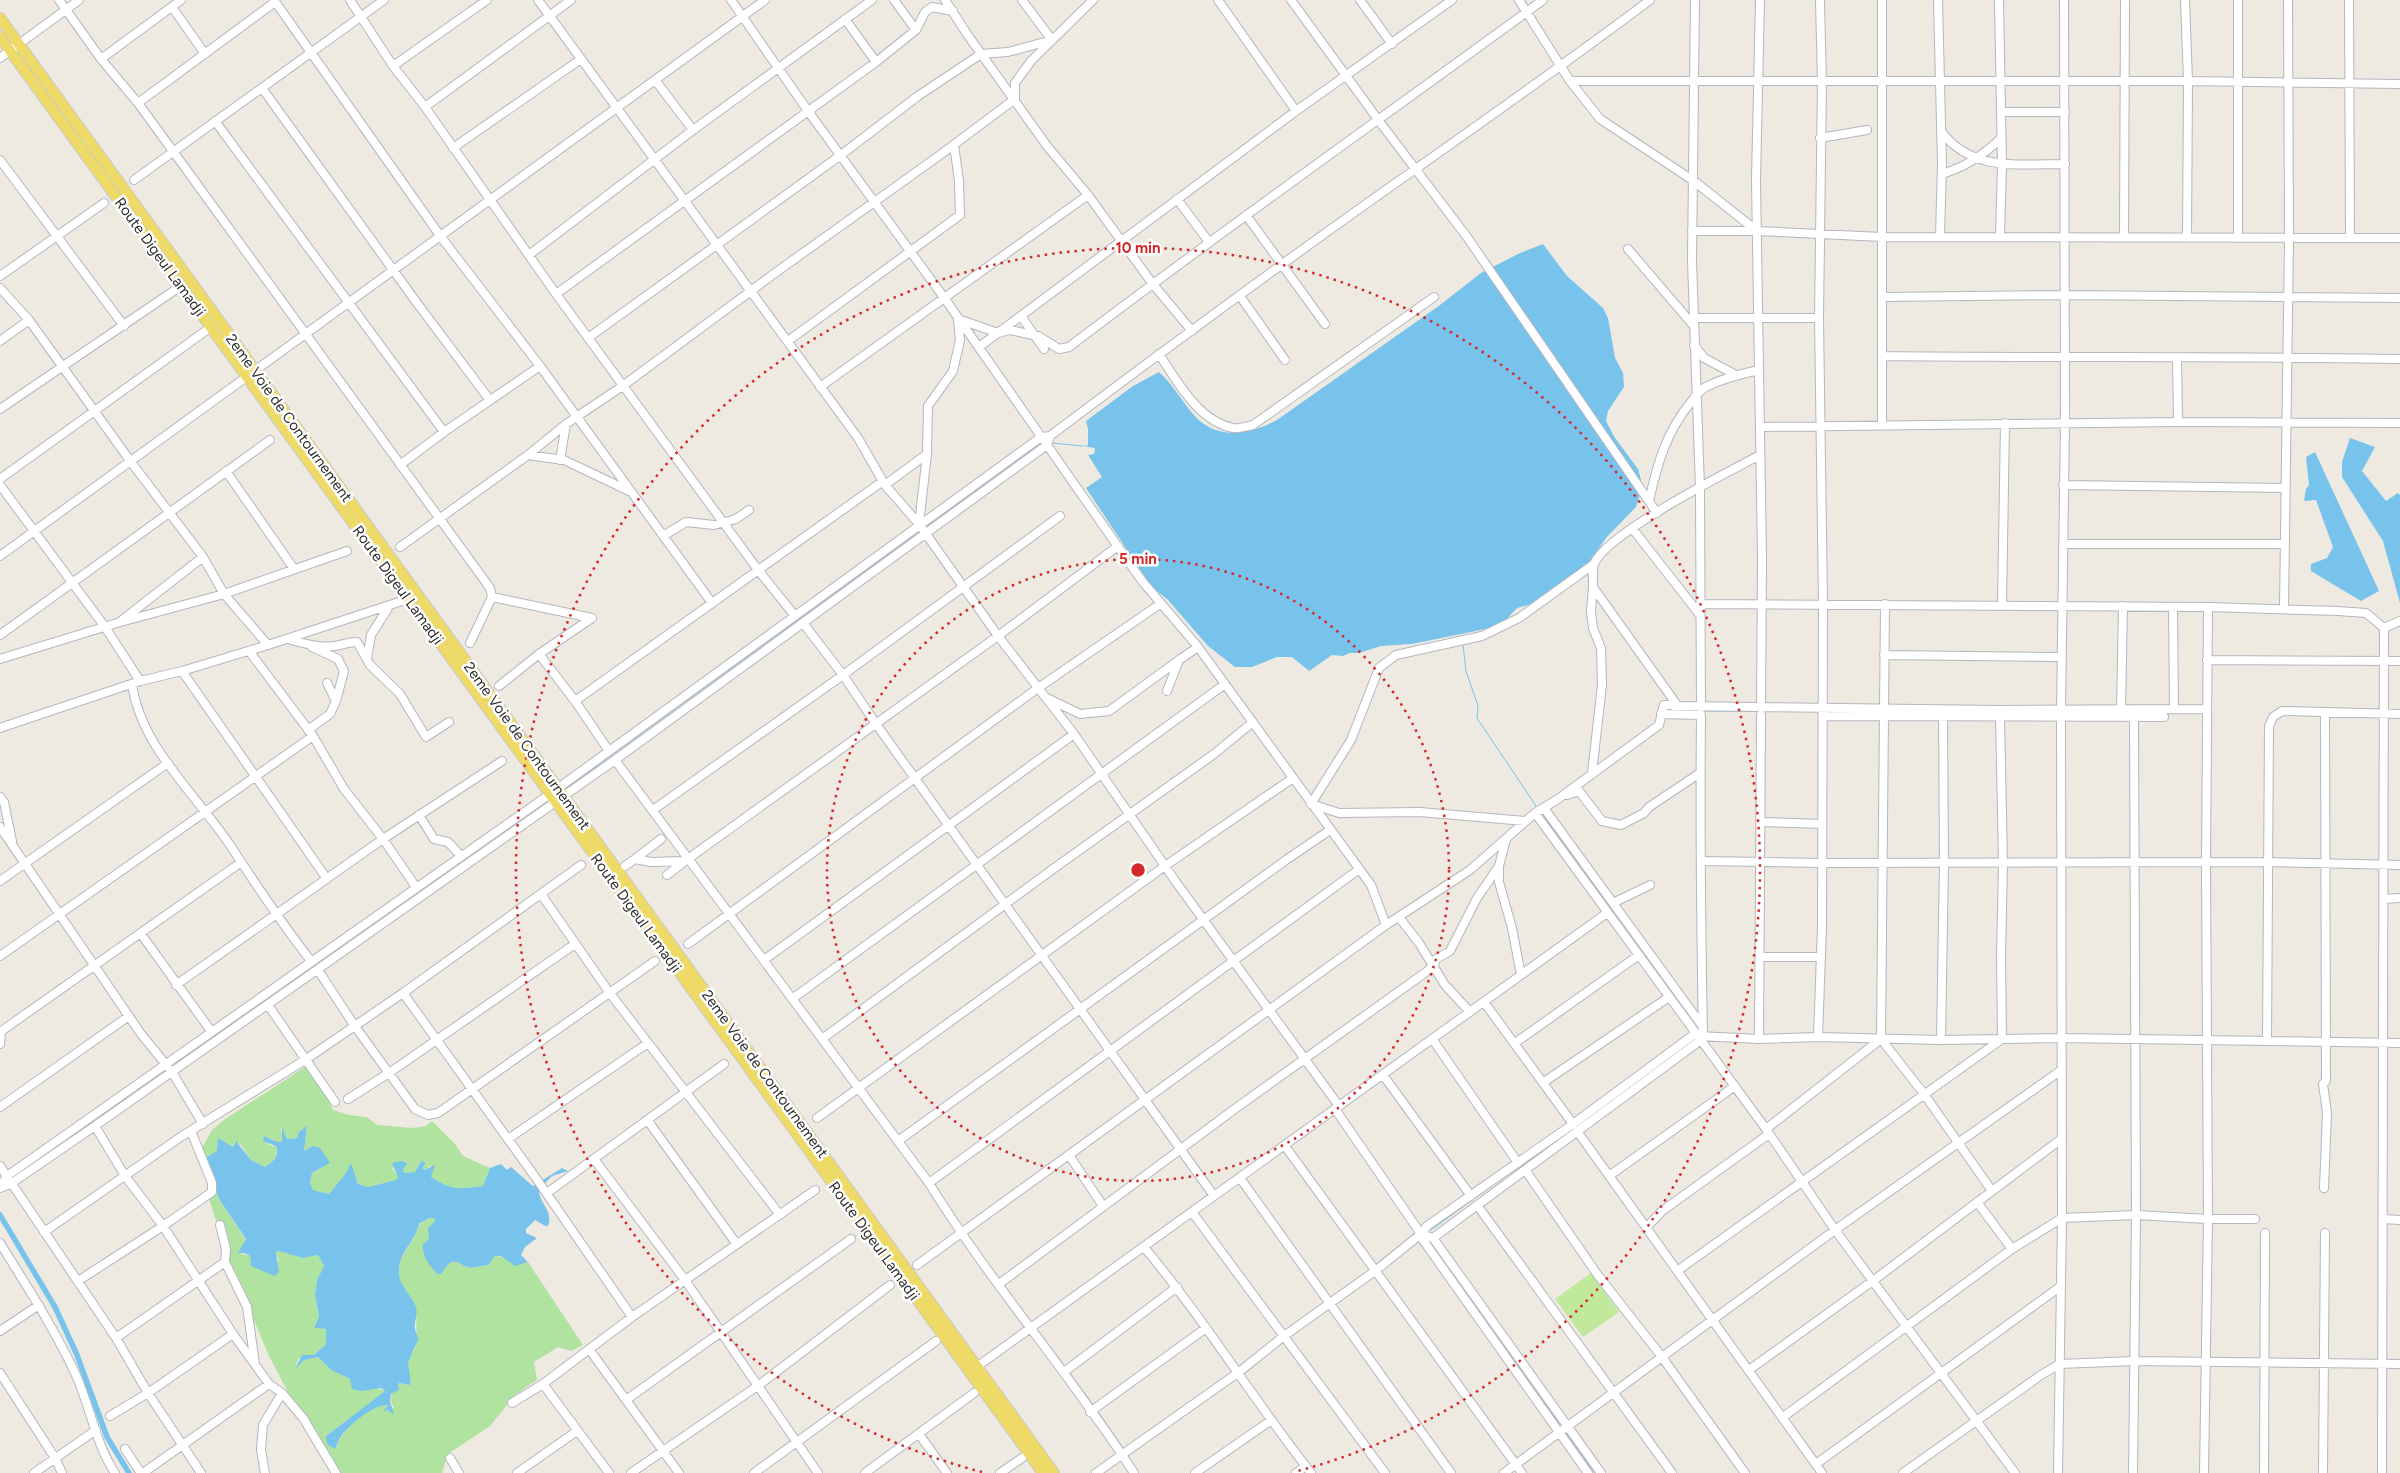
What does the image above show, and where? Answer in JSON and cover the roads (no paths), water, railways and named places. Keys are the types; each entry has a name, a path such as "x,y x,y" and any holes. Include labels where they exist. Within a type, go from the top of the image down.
{"main road":[{"name":"2eme Voie de Contournement","path":"0,18 255,370 556,795 1054,1473"},
{"name":"Route Digeul Lamadji","path":"0,37 408,599 556,795 1042,1473"}],"street":[{"path":"59,0 101,59 138,103 172,152 192,176 490,588 492,597 470,643"},
{"path":"0,58 79,0"},
{"path":"101,59 181,0"},
{"path":"350,0 393,66 425,108 556,294 723,523 795,616"},
{"path":"134,180 384,0"},
{"path":"393,66 487,0"},
{"path":"538,0 615,108 751,290 858,438 884,483 922,529 998,636 1102,773 1165,866 1305,1058 1421,1234 1423,1240 1563,1429 1601,1473"},
{"path":"425,108 571,0"},
{"path":"731,0 808,111 945,298 1118,546 1160,604 1198,647 1372,888 1386,925"},
{"path":"0,556 765,0"},
{"path":"529,255 693,130 872,0"},
{"path":"894,0 916,30"},
{"path":"556,294 683,200 876,62 916,30 925,12 937,0"},
{"path":"945,0 981,54 1048,146 1088,195 1152,283 1192,331"},
{"path":"1022,0 1052,40"},
{"path":"400,547 528,455 576,416 624,385 751,290 954,145 1014,99 1015,83 1031,61 1093,0"},
{"path":"1218,0 1296,111"},
{"path":"1291,0 1467,237 1658,513"},
{"path":"1360,0 1392,44"},
{"path":"1436,0 1441,8"},
{"path":"979,347 1296,111 1452,0"},
{"path":"1519,0 1570,81 1600,119 1694,181 1756,231"},
{"path":"959,319 998,333 1010,330 1034,335 1059,349 1069,347 1152,283 1379,121 1543,0"},
{"path":"0,1187 12,1184 95,1126 211,1031 416,887 556,795 616,760 803,623 1041,437 1050,436 1282,265 1562,67 1650,0"},
{"path":"1695,0 1692,231 1693,322 1700,488 1701,708"},
{"path":"1759,1039 1762,605 1756,231 1760,0"},
{"path":"1818,1038 1821,957 1823,712 1819,318 1822,82 1820,0"},
{"path":"1882,0 1882,425"},
{"path":"1938,0 1942,174 1940,237"},
{"path":"1999,0 2002,164 2000,237"},
{"path":"2058,1473 2062,1218 2060,1140 2060,862 2065,358 2064,0"},
{"path":"2124,237 2125,0"},
{"path":"2185,0 2188,81 2187,238"},
{"path":"2238,0 2238,238"},
{"path":"2284,609 2288,297 2288,0"},
{"path":"2349,0 2350,238"},
{"path":"138,103 275,1 310,54 441,237 540,366 712,604"},
{"path":"172,7 206,54"},
{"path":"932,7 953,11"},
{"path":"845,19 876,62"},
{"path":"588,338 716,244 841,156 918,96 981,54 1008,52 1052,40"},
{"path":"453,148 581,59"},
{"path":"655,80 693,130"},
{"path":"1570,81 2188,81 2400,84"},
{"path":"262,88 393,271 489,400"},
{"path":"2001,112 2065,112"},
{"path":"216,121 444,432"},
{"path":"1820,138 1867,130"},
{"path":"1941,130 1951,144 1976,159 2002,164 2065,164"},
{"path":"1942,174 1956,170 1976,159 2001,138"},
{"path":"788,341 960,215 959,181 954,145"},
{"path":"0,160 124,326"},
{"path":"820,387 1088,195"},
{"path":"1177,199 1209,242"},
{"path":"0,276 104,202"},
{"path":"1246,215 1326,324"},
{"path":"1692,231 1756,231 1882,237 2400,238"},
{"path":"1628,249 1693,322"},
{"path":"0,409 181,286"},
{"path":"0,288 29,320 131,462 203,557 224,594 268,645"},
{"path":"1882,297 2064,295 2400,298"},
{"path":"1240,296 1285,360"},
{"path":"1159,354 1186,394 1210,418 1234,428 1253,424 1434,297"},
{"path":"1021,316 1044,349"},
{"path":"1693,322 1758,318 1819,318"},
{"path":"922,529 928,406 953,371 960,340 959,319"},
{"path":"0,341 29,320"},
{"path":"0,478 211,327"},
{"path":"1694,345 1704,358 1736,376"},
{"path":"1882,356 2065,358 2286,356 2400,359"},
{"path":"2177,357 2178,422"},
{"path":"400,466 444,432 540,366"},
{"path":"1649,501 1656,470 1670,430 1696,396 1702,389 1736,376 1759,370"},
{"path":"1760,426 2285,421 2400,423"},
{"path":"2002,606 2005,423"},
{"path":"560,460 566,424"},
{"path":"0,1187 6,1176 168,1068 268,1005 318,970 556,795 608,750 795,616 1047,445 1050,436"},
{"path":"0,635 70,582 270,440"},
{"path":"575,702 758,570 927,454"},
{"path":"528,455 560,460 630,492"},
{"path":"1311,804 1351,740 1379,668 1396,655 1482,636 1519,618 1594,564 1607,546 1632,528 1760,455"},
{"path":"226,471 294,569"},
{"path":"0,485 105,627 140,681"},
{"path":"2063,485 2285,488"},
{"path":"663,536 686,522 714,525 736,519 749,510"},
{"path":"654,810 843,675 1060,516"},
{"path":"1632,528 1700,615"},
{"path":"2063,544 2284,544"},
{"path":"667,875 998,636 1118,546"},
{"path":"0,659 117,623 224,594 347,551"},
{"path":"117,623 203,557"},
{"path":"1592,773 1602,685 1601,648 1593,628 1591,611 1594,564"},
{"path":"1593,587 1677,706 1664,705"},
{"path":"492,597 592,618 539,654 499,686"},
{"path":"0,728 140,681 182,671 249,651 408,599"},
{"path":"688,944 1038,688 1160,604"},
{"path":"1700,604 2123,606 2284,609 2362,612 2384,628"},
{"path":"1885,604 1881,1040 1924,1094 1992,1191"},
{"path":"367,660 371,635 390,605"},
{"path":"2121,709 2123,606"},
{"path":"2173,607 2174,710"},
{"path":"2204,1473 2208,1219 2206,863 2208,607"},
{"path":"2384,628 2400,621"},
{"path":"803,623 843,675 1145,1100 1182,1148 1214,1196"},
{"path":"2382,1473 2384,628"},
{"path":"0,956 257,776 311,733 330,714 336,701 344,670 338,659 306,644 288,639"},
{"path":"306,644 335,646 345,642 358,642 367,660 400,694 426,737 449,722"},
{"path":"1046,697 1080,714 1109,711 1198,647"},
{"path":"249,651 311,733 344,790 383,839 416,887"},
{"path":"539,654 608,750"},
{"path":"1884,655 2061,658"},
{"path":"1167,691 1179,660"},
{"path":"2207,660 2400,661"},
{"path":"182,671 327,879"},
{"path":"327,683 336,701"},
{"path":"132,684 135,705 142,723 168,764 229,844 275,916 311,961"},
{"path":"792,999 1225,684"},
{"path":"1664,705 1761,711 2061,713 2164,717"},
{"path":"917,1265 1386,925 1470,870 1535,813 1561,798 1592,773 1659,725 1664,705"},
{"path":"1944,713 2000,717 2121,709 2207,709"},
{"path":"2267,1041 2269,726 2273,717 2282,711 2400,714"},
{"path":"2324,1188 2324,1159 2327,1148 2327,1099 2322,1091 2323,1084 2326,1081 2325,712"},
{"path":"1941,1040 1944,713"},
{"path":"1096,1473 1239,1372 1284,1336 1375,1271 1421,1234 1427,1226 1518,1163 1575,1127 1700,1036 1703,1027 1700,911 1702,861 1699,818 1701,715 1661,714"},
{"path":"2000,717 2003,863 2002,1039"},
{"path":"2133,1473 2136,1216 2134,717"},
{"path":"822,1040 1005,904 1214,754 1252,722"},
{"path":"764,960 1074,734"},
{"path":"616,760 654,810 687,860 729,913 898,1140 929,1183 960,1233 1064,1372 1134,1473"},
{"path":"176,985 383,839 502,761"},
{"path":"0,881 168,764"},
{"path":"1561,798 1579,791 1602,821 1621,825 1644,814 1648,807 1700,773"},
{"path":"817,1118 1165,866 1293,778"},
{"path":"0,797 4,802 13,845"},
{"path":"1311,804 1339,813 1420,812 1525,821"},
{"path":"1544,808 1703,1027"},
{"path":"1535,813 1669,997 1700,1036 1768,1131 1835,1230 1942,1373 2011,1472"},
{"path":"419,815 434,839 448,842 461,856"},
{"path":"1761,822 1822,824"},
{"path":"0,827 129,1016 168,1068 203,1124"},
{"path":"898,1140 1330,830"},
{"path":"1506,838 1499,866 1500,882 1512,928 1521,975"},
{"path":"625,866 661,839"},
{"path":"635,860 651,862 687,860"},
{"path":"1702,861 1822,863 2268,862 2400,865"},
{"path":"0,1044 0,1032 240,863"},
{"path":"44,1232 203,1124 305,1060 403,993 581,864"},
{"path":"999,1284 1305,1058 1433,967 1436,959 1450,951 1477,898 1499,866"},
{"path":"929,1183 1358,870"},
{"path":"1613,903 1650,885"},
{"path":"541,894 609,992 780,1215"},
{"path":"2383,899 2400,898"},
{"path":"982,1363 1607,913"},
{"path":"1399,918 1419,943 1445,985 1470,1012"},
{"path":"141,934 211,1031"},
{"path":"348,1098 389,1073 575,944"},
{"path":"1515,1043 1639,955"},
{"path":"1760,958 1821,957"},
{"path":"318,970 354,1025 415,1109 428,1115 438,1113 473,1090 655,961"},
{"path":"403,993 547,1193 632,1317"},
{"path":"1544,1082 1669,997"},
{"path":"1484,1002 1544,1082 1822,1473"},
{"path":"268,1005 335,1102"},
{"path":"0,1107 129,1016"},
{"path":"1700,1036 1759,1039 1941,1040 2060,1038 2400,1043"},
{"path":"1677,1271 1803,1183 2002,1039"},
{"path":"1433,1040 1518,1163"},
{"path":"1647,1227 1662,1211 1768,1131 1881,1040"},
{"path":"508,1139 648,1043"},
{"path":"547,1193 687,1094 724,1064"},
{"path":"1504,1473 1835,1230 2060,1071"},
{"path":"1382,1075 1470,1196"},
{"path":"1609,1176 1735,1086"},
{"path":"648,1121 736,1243"},
{"path":"95,1126 125,1176 163,1226 233,1334 269,1384 282,1393 303,1418 336,1473"},
{"path":"1432,1238 1526,1170 1575,1127"},
{"path":"78,1281 212,1192 212,1183 191,1132"},
{"path":"1749,1370 1874,1280 2060,1140"},
{"path":"1284,1146 1522,1473"},
{"path":"1068,1155 1103,1206"},
{"path":"594,1159 686,1280 818,1473"},
{"path":"0,1166 116,1338 148,1393 201,1473"},
{"path":"1526,1170 1602,1281 1662,1357 1745,1473"},
{"path":"1240,1178 1450,1473"},
{"path":"512,1403 543,1384 632,1317 814,1190"},
{"path":"1977,1202 2012,1249"},
{"path":"1478,1205 1672,1473"},
{"path":"1192,1212 1385,1473"},
{"path":"1783,1417 2012,1249 2062,1218 2136,1216 2255,1219"},
{"path":"2383,1219 2400,1220"},
{"path":"220,1225 226,1249 225,1262 247,1307 255,1364"},
{"path":"2323,1473 2324,1233"},
{"path":"1421,1234 1432,1238 1563,1429 1588,1473"},
{"path":"2264,1473 2265,1234"},
{"path":"626,1400 720,1330 851,1239"},
{"path":"0,1243 38,1305 75,1374 103,1451 115,1473"},
{"path":"1144,1247 1177,1287 1239,1372 1270,1421 1308,1470 1296,1473"},
{"path":"116,1338 225,1262"},
{"path":"631,1473 758,1385 890,1285"},
{"path":"1816,1464 2061,1286"},
{"path":"1064,1372 1177,1287"},
{"path":"0,1331 38,1305"},
{"path":"1090,1412 1206,1328"},
{"path":"110,1416 148,1393 233,1334"},
{"path":"754,1473 936,1341"},
{"path":"589,1349 679,1473"},
{"path":"1902,1473 1976,1420 2060,1364 2134,1360 2400,1364"},
{"path":"0,1373 55,1458 62,1473"},
{"path":"125,1449 142,1473 269,1384"},
{"path":"543,1384 609,1473"},
{"path":"265,1473 262,1450 263,1425 282,1393"},
{"path":"865,1473 974,1393"},
{"path":"1195,1473 1270,1421"},
{"path":"34,1473 96,1430"},
{"path":"517,1473 577,1431"},
{"path":"919,1434 947,1473"},
{"path":"450,1458 459,1473"},
{"path":"1000,1473 1022,1458"}],"water":[{"path":"1543,244 1567,276 1603,308 1608,318 1615,358 1623,373 1624,387 1608,411 1606,421 1615,438 1638,469 1641,480 1636,507 1606,538 1585,568 1535,603 1517,608 1500,626 1412,644 1381,646 1343,656 1332,655 1309,671 1292,657 1277,657 1252,667 1235,667 1208,646 1168,600 1151,586 1086,488 1102,477 1088,455 1094,454 1095,448 1088,447 1086,421 1133,386 1159,372 1193,414 1202,423 1212,428 1222,432 1233,433 1244,432 1266,425 1277,420 1440,305 1481,273 1518,254"},
{"path":"2350,438 2375,447 2362,471 2386,501 2398,493 2400,495 2400,603 2383,541 2342,477 2342,462"},
{"path":"2315,452 2379,591 2361,601 2311,571 2311,564 2327,558 2333,547 2316,500 2304,501 2306,489 2309,485 2306,457"},
{"path":"307,1126 304,1151 313,1146 320,1148 330,1163 312,1173 310,1183 313,1190 329,1194 346,1173 351,1163 358,1184 368,1187 396,1180 398,1177 392,1163 402,1161 407,1163 403,1170 404,1173 415,1172 422,1160 425,1163 424,1170 435,1165 431,1177 445,1185 456,1188 483,1186 490,1168 501,1164 507,1170 511,1167 533,1186 562,1168 568,1171 552,1176 539,1189 539,1194 548,1211 549,1220 548,1226 535,1220 526,1229 526,1233 537,1238 525,1247 521,1255 528,1262 515,1266 501,1256 495,1256 488,1265 470,1268 457,1262 452,1262 441,1274 437,1274 427,1260 423,1249 423,1244 429,1239 428,1228 435,1221 434,1218 429,1218 419,1224 402,1257 399,1270 400,1280 413,1300 417,1311 415,1328 418,1340 408,1362 411,1385 398,1383 399,1390 391,1394 390,1401 394,1415 388,1410 383,1411 388,1406 382,1406 369,1412 354,1422 339,1439 335,1449 327,1444 326,1436 385,1391 381,1388 362,1391 352,1389 350,1379 331,1370 318,1357 304,1360 295,1369 302,1355 314,1355 326,1344 326,1329 314,1328 319,1316 315,1295 317,1280 324,1266 318,1255 303,1258 278,1251 276,1252 279,1272 275,1276 251,1266 250,1256 238,1253 246,1239 219,1199 207,1157 217,1151 218,1138 233,1147 236,1141 251,1160 265,1167 275,1158 277,1150 276,1146 263,1141 264,1136 274,1141 282,1142 282,1127 287,1139 297,1138 299,1132"}],"waterway":[{"path":"1052,443 1083,446"},
{"path":"925,527 1038,445"},
{"path":"572,784 920,531"},
{"path":"1463,645 1466,671 1478,706 1477,718 1536,806"},
{"path":"1707,711 1753,711"},
{"path":"1769,711 1780,711"},
{"path":"172,1065 541,806"},
{"path":"1542,814 1566,849"},
{"path":"1612,912 1696,1026"},
{"path":"1661,1064 1695,1039"},
{"path":"124,1098 166,1069"},
{"path":"1431,1230 1500,1180"},
{"path":"0,1215 55,1307 77,1355 107,1437 129,1473"},
{"path":"1468,1297 1560,1425"},
{"path":"1566,1433 1595,1473"}]}
